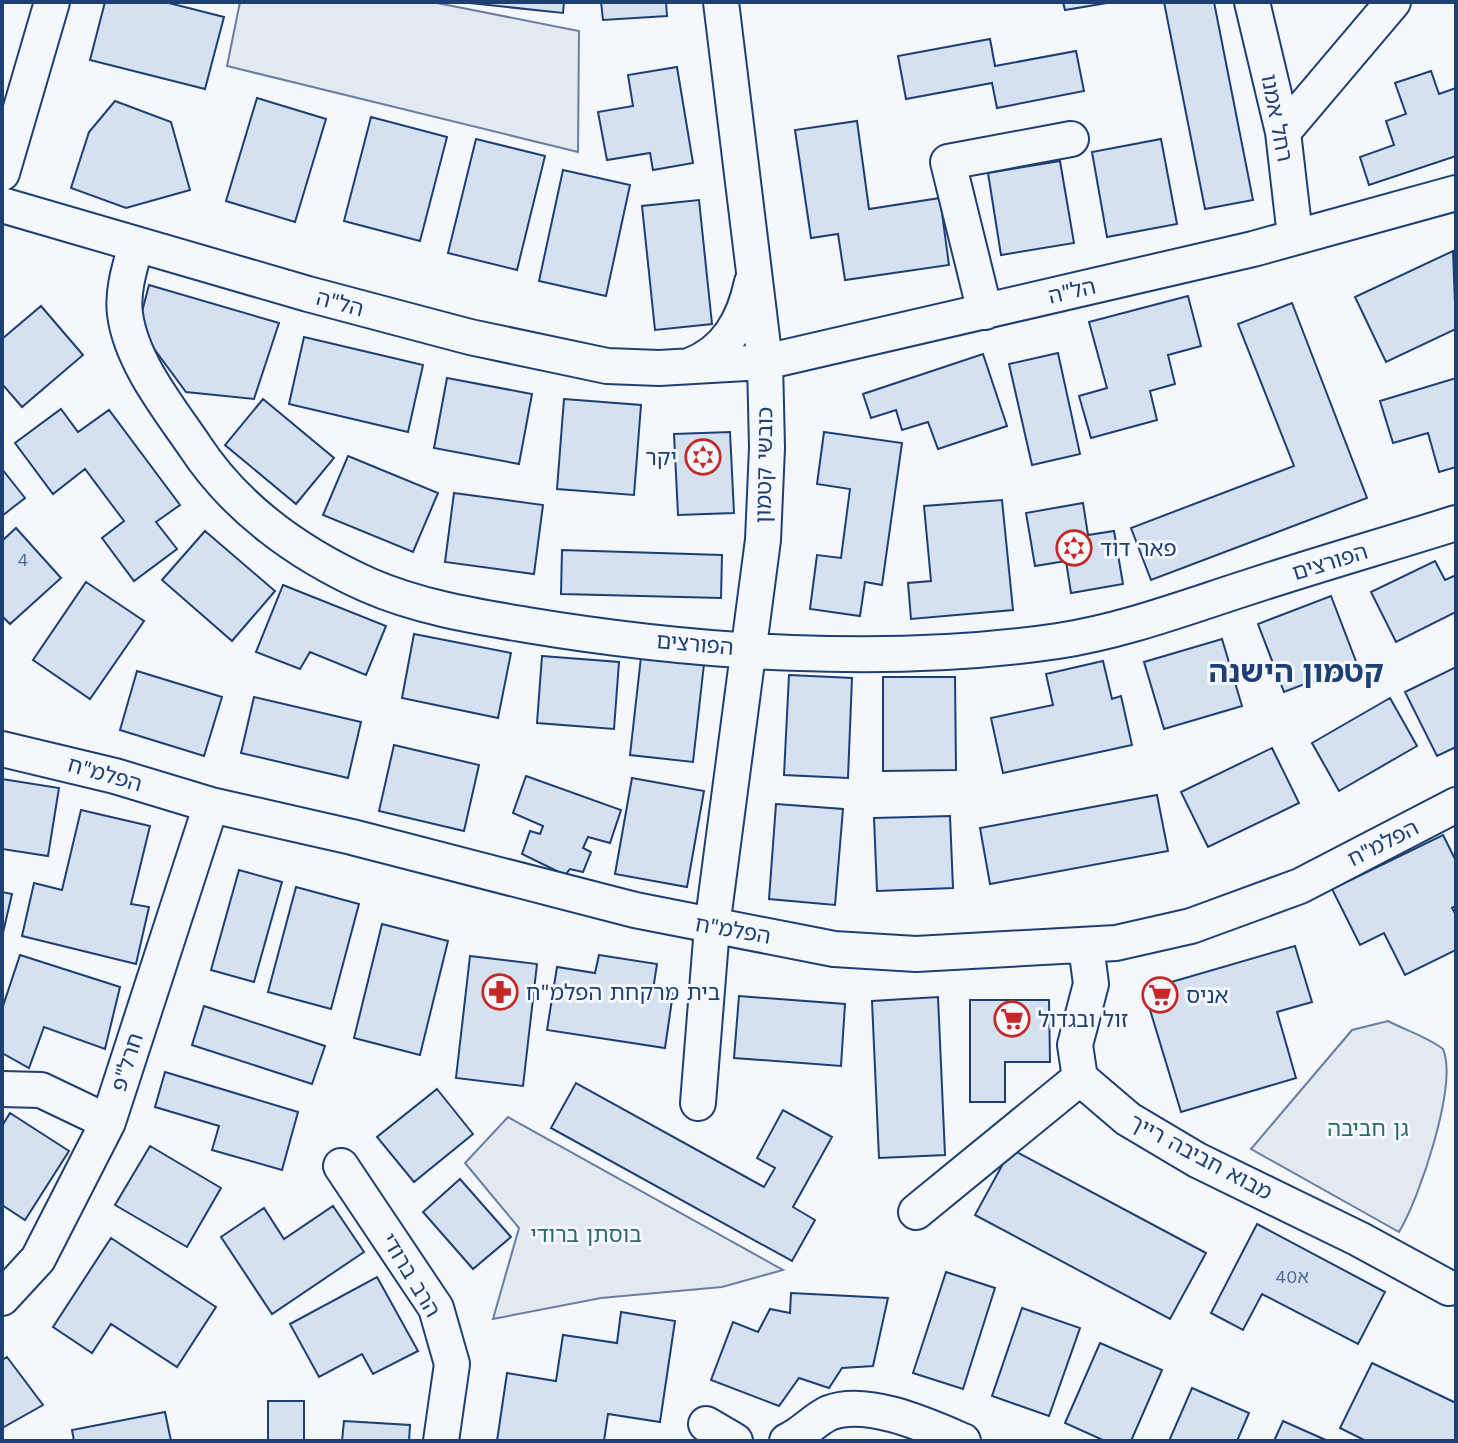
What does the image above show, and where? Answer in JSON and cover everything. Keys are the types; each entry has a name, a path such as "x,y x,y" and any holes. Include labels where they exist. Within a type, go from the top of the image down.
{"street":[{"path":"2,173 52,2"},
{"name":"כובשי קטמון","path":"698,1103 712,927 751,649 767,448 765,362 721,2"},
{"name":"רחל אמנו","path":"1252,2 1283,132 1295,236"},
{"path":"1283,132 1393,2"},
{"path":"985,312 948,162 1071,139"},
{"name":"הל\"ה","path":"2,205 483,340 607,366 684,368 765,362 1253,249 1456,193"},
{"name":"הפורצים","path":"136,245 127,279 124,312 141,360 207,466 241,503 324,564 406,599 483,617 581,634 751,649 912,652 1058,641 1158,618 1456,523"},
{"path":"684,368 714,354 735,329 749,295 754,266"},
{"name":"הפלמ\"ח","path":"2,749 115,776 211,805 712,927 834,949 916,954 1116,943 1191,926 1300,886 1456,805"},
{"name":"חרל\"פ","path":"2,1298 38,1259 108,1122 211,805"},
{"path":"916,1212 1080,1078 1075,1045 1091,984 1086,946"},
{"name":"מבוא חביבה רייך","path":"1080,1078 1128,1119 1197,1160 1346,1232 1449,1288"},
{"path":"2,1089 41,1090 108,1122"},
{"name":"הרב ברודי","path":"341,1166 436,1308 452,1364 441,1441"},
{"path":"787,1441 830,1413 865,1410 910,1419 963,1441"}],"green space":[{"path":"240,2 432,2 579,31 578,152 227,66"},
{"name":"גן חביבה","path":"1388,1021 1443,1049 1446,1065 1441,1113 1434,1140 1417,1194 1399,1232 1251,1149 1352,1030"},
{"name":"בוסתן ברודי","path":"508,1117 783,1270 722,1287 601,1298 493,1319 519,1228 465,1163"}],"building":[{"path":"105,2 165,2 224,17 205,89 90,60"},
{"path":"460,2 564,2 563,13"},
{"path":"601,2 666,2 667,16 603,20"},
{"path":"1063,2 1113,2 1065,10"},
{"path":"1164,2 1214,2 1253,200 1205,209"},
{"path":"990,39 995,66 1076,51 1084,91 997,108 992,83 906,99 898,56"},
{"path":"677,67 693,163 653,170 650,153 607,160 598,112 633,106 628,75"},
{"path":"1431,71 1439,94 1456,88 1456,156 1369,185 1360,157 1394,145 1386,121 1406,114 1395,83"},
{"path":"257,98 326,119 295,222 226,201"},
{"path":"115,101 171,122 190,190 126,208 71,188 89,132"},
{"path":"371,117 447,137 420,241 344,221"},
{"path":"857,121 869,209 940,198 949,265 845,280 838,234 811,238 795,130"},
{"path":"476,139 545,156 517,270 448,253"},
{"path":"1161,139 1177,224 1107,237 1092,152"},
{"path":"1060,161 1074,243 1001,255 988,173"},
{"path":"563,170 630,185 606,296 539,281"},
{"path":"699,200 712,324 655,330 642,206"},
{"path":"1453,251 1456,329 1386,362 1355,297"},
{"path":"149,285 279,323 254,399 186,392 138,327"},
{"path":"1188,296 1201,346 1168,355 1175,384 1150,391 1157,420 1091,438 1079,396 1107,388 1089,322"},
{"path":"1292,303 1367,498 1151,580 1131,528 1294,466 1238,324"},
{"path":"41,306 83,355 22,407 2,384 2,339"},
{"path":"304,337 423,365 408,432 289,404"},
{"path":"1058,353 1080,454 1032,465 1009,364"},
{"path":"983,354 1007,426 938,449 928,422 902,430 896,410 871,418 863,394"},
{"path":"447,378 532,394 519,464 434,448"},
{"path":"1456,378 1456,467 1439,472 1428,433 1393,443 1380,401"},
{"path":"263,399 334,458 296,504 225,445"},
{"path":"564,399 641,405 634,495 557,489"},
{"path":"61,409 78,432 109,410 180,505 156,522 177,549 134,581 102,538 124,521 85,469 53,494 15,443"},
{"name":"יקר","path":"730,432 734,513 678,515 674,434"},
{"path":"824,432 902,443 882,585 865,582 860,616 810,609 817,555 841,558 850,489 817,484"},
{"path":"348,456 438,493 413,552 323,515"},
{"path":"2,469 25,498 2,516"},
{"path":"454,493 543,505 534,574 445,562"},
{"path":"1002,500 1013,610 911,619 908,583 931,581 924,506"},
{"name":"פאר דוד","path":"1083,503 1088,535 1114,531 1123,584 1071,593 1066,561 1035,566 1026,513"},
{"path":"16,528 61,578 10,624 2,616 2,541"},
{"path":"205,531 275,591 232,641 162,580"},
{"path":"562,550 722,555 721,598 561,594"},
{"path":"1435,561 1445,580 1456,575 1456,612 1396,642 1371,592"},
{"path":"86,582 144,621 90,699 33,660"},
{"path":"283,585 386,626 366,675 310,652 300,669 256,652"},
{"path":"1331,596 1357,664 1284,692 1258,624"},
{"path":"414,634 511,653 498,718 402,698"},
{"path":"1222,639 1242,706 1164,729 1144,662"},
{"path":"542,656 619,662 614,729 537,723"},
{"path":"641,657 704,664 693,762 630,755"},
{"path":"1103,661 1112,699 1121,696 1132,745 1003,773 991,718 1053,705 1046,674"},
{"path":"1456,667 1456,747 1437,756 1405,692"},
{"path":"137,671 222,697 204,756 120,730"},
{"path":"789,675 852,678 848,778 784,775"},
{"path":"883,677 955,677 956,770 883,771"},
{"path":"254,697 361,722 348,778 241,753"},
{"path":"1390,698 1417,746 1339,791 1312,743"},
{"path":"394,745 479,765 464,831 379,811"},
{"path":"1272,748 1299,803 1208,847 1181,792"},
{"path":"526,776 621,810 610,843 588,837 583,848 591,852 583,872 570,869 565,875 522,854 530,831 540,834 543,826 513,813"},
{"path":"632,778 704,791 687,887 615,874"},
{"path":"2,779 59,788 48,856 2,849"},
{"path":"1157,795 1168,851 990,884 980,828"},
{"path":"776,804 843,809 835,905 769,899"},
{"path":"81,810 150,826 131,904 149,907 136,964 22,936 34,883 62,890"},
{"path":"950,816 953,888 877,891 874,818"},
{"path":"1443,835 1456,861 1456,906 1452,908 1456,915 1456,950 1405,975 1384,933 1360,945 1332,889"},
{"path":"239,870 282,882 254,982 211,970"},
{"path":"296,887 359,904 331,1009 268,992"},
{"path":"2,892 12,894 2,937"},
{"path":"382,924 448,941 420,1055 354,1038"},
{"path":"1295,946 1312,1002 1277,1012 1296,1078 1181,1112 1144,990"},
{"path":"20,955 120,987 105,1049 44,1027 29,1068 2,1053 2,1009"},
{"path":"599,955 657,964 653,990 673,993 665,1048 547,1030 557,967 595,973"},
{"path":"470,956 537,964 523,1086 456,1078"},
{"path":"739,996 845,1004 841,1066 734,1058"},
{"path":"938,997 945,1155 879,1158 872,1001"},
{"path":"970,1000 1049,1000 1050,1062 1005,1062 1005,1102 970,1102"},
{"path":"204,1006 325,1046 312,1084 192,1045"},
{"path":"165,1072 298,1112 282,1170 212,1150 219,1126 155,1107"},
{"path":"576,1083 764,1187 775,1168 757,1158 783,1110 832,1137 793,1207 815,1220 792,1261 551,1128"},
{"path":"437,1089 473,1134 414,1182 377,1137"},
{"path":"10,1113 69,1151 25,1220 2,1205 2,1126"},
{"path":"150,1146 221,1188 187,1247 115,1205"},
{"path":"1011,1149 1206,1253 1170,1319 975,1215"},
{"path":"460,1179 511,1237 473,1269 423,1212"},
{"path":"333,1206 364,1252 272,1314 221,1237 264,1208 284,1239"},
{"path":"1257,1224 1385,1292 1358,1344 1262,1294 1243,1330 1211,1313"},
{"path":"111,1238 216,1307 177,1367 111,1324 92,1353 53,1327"},
{"path":"946,1272 995,1288 963,1389 913,1373"},
{"path":"377,1277 418,1351 373,1374 362,1354 319,1377 290,1324"},
{"path":"791,1293 888,1298 873,1366 842,1368 829,1388 799,1378 779,1406 711,1380 733,1322 758,1332 770,1309 790,1313"},
{"path":"1022,1308 1080,1328 1049,1416 992,1396"},
{"path":"621,1312 675,1321 660,1422 608,1414 604,1441 497,1441 507,1373 556,1381 563,1335 617,1343"},
{"path":"1100,1343 1162,1370 1131,1441 1105,1441 1065,1423"},
{"path":"7,1357 43,1405 2,1428 2,1360"},
{"path":"1372,1363 1456,1403 1456,1441 1366,1441 1340,1428"},
{"path":"1192,1388 1249,1413 1237,1441 1169,1441"},
{"path":"268,1401 304,1401 304,1441 268,1441"},
{"path":"165,1412 171,1441 74,1441 72,1430"},
{"path":"344,1421 410,1425 409,1441 342,1441"},
{"path":"1283,1421 1328,1441 1274,1441"}],"place":[{"name":"יקר","path":"703,457"},
{"name":"פאר דוד","path":"1074,548"},
{"name":"בית מרקחת הפלמ\"ח","path":"500,992"},
{"name":"אניס","path":"1160,995"},
{"name":"זול ובגדול","path":"1012,1019"}],"district":[{"name":"קטמון הישנה","path":"1296,671"}]}
